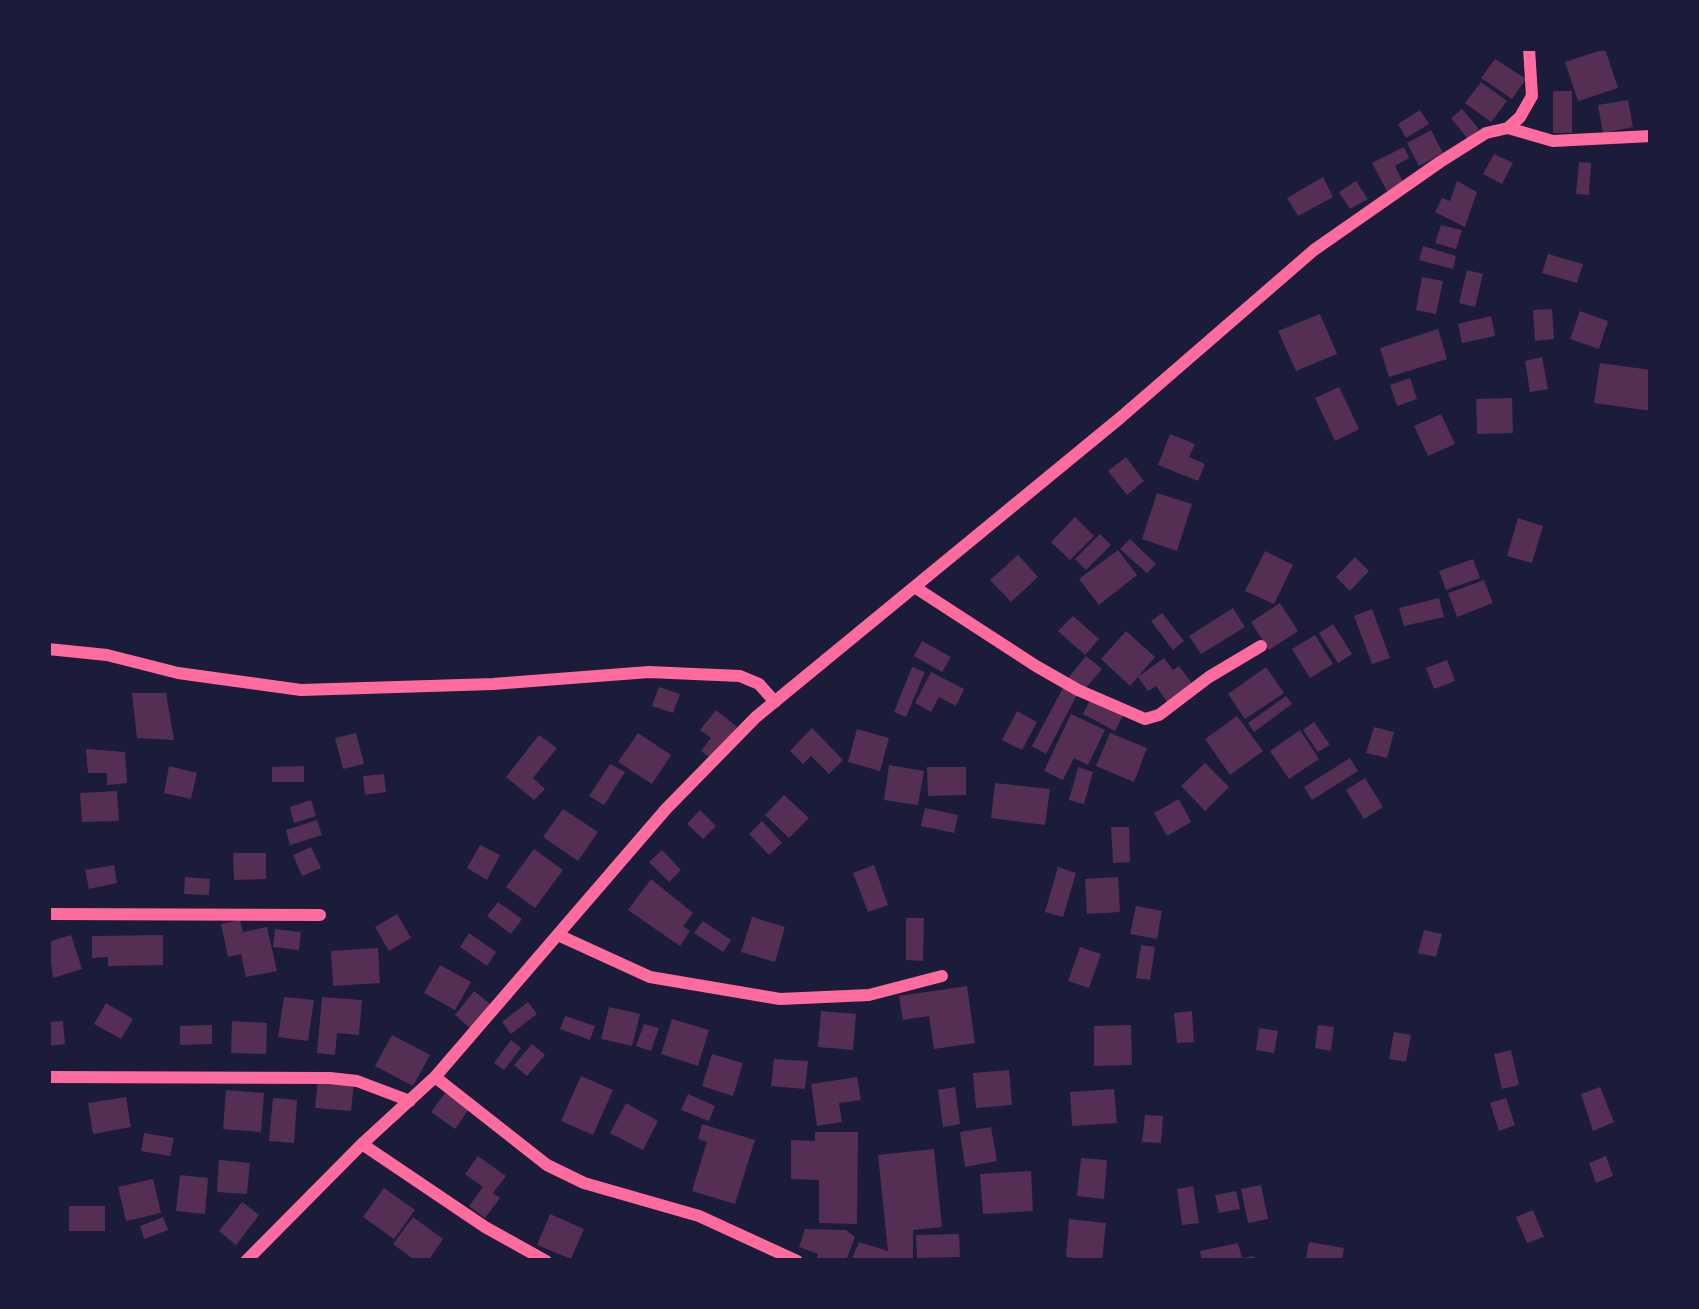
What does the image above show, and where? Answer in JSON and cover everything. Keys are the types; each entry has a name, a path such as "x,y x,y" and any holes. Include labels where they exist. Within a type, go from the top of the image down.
{"street":[{"path":"1508,128 1532,96 1529,48"},
{"path":"246,1261 435,1078 666,809 775,702 1120,418 1314,250 1486,133 1508,128 1552,141 1651,136"},
{"path":"916,587 1036,666 1145,719 1159,715 1208,677 1261,646"},
{"path":"48,649 107,656 178,674 301,690 493,684 649,672 740,676 759,684 775,702"},
{"path":"48,914 320,915"},
{"path":"558,935 650,977 780,999 869,995 942,976"},
{"path":"48,1077 330,1078 379,1088 410,1101"},
{"path":"435,1078 547,1166 584,1183 699,1216 797,1261"},
{"path":"362,1144 485,1227 546,1261"}],"building":[{"path":"1605,49 1618,88 1578,101 1565,62"},
{"path":"1495,59 1526,79 1512,99 1481,78"},
{"path":"1481,82 1507,101 1491,122 1465,103"},
{"path":"1553,91 1572,91 1572,133 1553,133"},
{"path":"1628,100 1633,127 1603,133 1598,105"},
{"path":"1462,109 1479,129 1468,139 1451,118"},
{"path":"1420,110 1429,124 1406,138 1398,124"},
{"path":"1431,130 1443,153 1419,166 1407,143"},
{"path":"1404,147 1409,158 1395,166 1403,182 1387,191 1372,163"},
{"path":"1494,154 1513,163 1502,184 1483,174"},
{"path":"1579,162 1591,163 1589,195 1576,194"},
{"path":"1323,177 1333,197 1298,216 1287,198"},
{"path":"1356,181 1368,199 1350,209 1339,192"},
{"path":"1457,181 1477,192 1465,227 1435,212 1442,198 1450,201"},
{"path":"1441,225 1462,230 1456,249 1435,243"},
{"path":"1423,246 1456,256 1453,269 1419,260"},
{"path":"1548,254 1583,264 1577,283 1542,273"},
{"path":"1467,270 1483,274 1475,307 1459,303"},
{"path":"1422,277 1443,281 1436,314 1416,310"},
{"path":"1552,309 1554,339 1535,341 1533,310"},
{"path":"1580,311 1608,321 1599,349 1570,339"},
{"path":"1320,314 1337,354 1296,371 1278,331"},
{"path":"1491,316 1495,336 1462,343 1458,324"},
{"path":"1438,329 1447,359 1389,377 1380,348"},
{"path":"1542,357 1548,389 1530,392 1525,361"},
{"path":"1600,363 1651,370 1651,411 1594,403"},
{"path":"1410,378 1417,399 1397,406 1390,385"},
{"path":"1339,387 1359,429 1335,441 1315,398"},
{"path":"1512,398 1513,433 1477,434 1476,399"},
{"path":"1441,414 1455,444 1428,456 1414,426"},
{"path":"1170,434 1195,444 1189,457 1205,464 1198,481 1158,465"},
{"path":"1126,457 1144,481 1127,495 1108,471"},
{"path":"1157,493 1192,504 1177,551 1142,539"},
{"path":"1075,517 1094,536 1070,560 1051,542"},
{"path":"1518,518 1543,526 1532,563 1507,556"},
{"path":"1100,534 1111,545 1086,570 1075,559"},
{"path":"1130,539 1156,564 1147,573 1120,549"},
{"path":"1118,550 1137,575 1099,605 1079,579"},
{"path":"1265,551 1293,565 1274,604 1245,591"},
{"path":"1018,555 1038,577 1011,602 990,580"},
{"path":"1355,557 1369,571 1350,591 1336,577"},
{"path":"1473,559 1480,578 1446,590 1439,571"},
{"path":"1484,580 1493,603 1457,617 1448,593"},
{"path":"1439,598 1444,617 1404,626 1399,608"},
{"path":"1280,603 1298,631 1269,650 1251,622"},
{"path":"1233,608 1245,627 1201,654 1189,636"},
{"path":"1372,609 1390,658 1372,664 1354,616"},
{"path":"1162,613 1184,641 1173,650 1151,621"},
{"path":"1073,616 1099,639 1085,655 1058,631"},
{"path":"1333,624 1352,654 1338,663 1319,633"},
{"path":"1126,631 1155,657 1130,686 1101,659"},
{"path":"1315,635 1333,664 1310,678 1292,649"},
{"path":"922,641 951,657 942,672 914,656"},
{"path":"1086,656 1102,669 1083,691 1068,678"},
{"path":"1164,658 1173,670 1179,666 1193,685 1168,703 1156,686 1148,691 1138,677"},
{"path":"1447,660 1455,681 1434,689 1426,668"},
{"path":"912,667 925,672 906,717 894,712"},
{"path":"1266,667 1284,693 1245,719 1228,694"},
{"path":"931,672 964,689 956,706 939,697 931,712 915,703"},
{"path":"1064,686 1078,693 1046,754 1032,746"},
{"path":"659,687 680,694 673,713 652,706"},
{"path":"132,693 166,693 174,740 137,738"},
{"path":"1286,696 1292,704 1254,732 1248,723"},
{"path":"1091,698 1124,714 1115,731 1083,714"},
{"path":"716,710 737,727 712,759 701,751 711,738 700,730"},
{"path":"1017,711 1037,722 1022,750 1002,740"},
{"path":"1071,714 1105,730 1088,765 1074,758 1063,780 1044,771"},
{"path":"1237,716 1263,751 1230,775 1205,739"},
{"path":"1314,722 1330,745 1318,752 1303,730"},
{"path":"1374,727 1394,732 1387,758 1366,753"},
{"path":"812,728 843,760 829,774 811,756 803,764 790,751"},
{"path":"857,729 889,738 880,771 848,762"},
{"path":"1300,730 1319,759 1289,779 1270,751"},
{"path":"356,733 364,764 343,769 335,738"},
{"path":"638,733 671,755 652,784 618,762"},
{"path":"1110,733 1147,748 1134,782 1096,766"},
{"path":"539,735 557,748 533,778 545,789 534,800 506,777"},
{"path":"86,749 125,752 127,783 107,785 107,773 88,773"},
{"path":"1350,758 1358,771 1312,800 1304,787"},
{"path":"1205,763 1229,787 1205,811 1181,786"},
{"path":"610,764 625,772 604,805 589,796"},
{"path":"889,765 924,771 918,805 884,800"},
{"path":"169,766 197,773 191,799 164,793"},
{"path":"304,766 304,782 272,782 272,767"},
{"path":"927,767 966,767 966,795 928,796"},
{"path":"1078,767 1093,772 1084,804 1069,800"},
{"path":"384,774 386,792 365,795 363,776"},
{"path":"1365,778 1383,807 1364,819 1346,790"},
{"path":"995,783 1050,789 1045,825 991,818"},
{"path":"117,791 119,821 82,822 80,793"},
{"path":"784,795 809,818 789,838 765,815"},
{"path":"1179,799 1191,822 1167,836 1154,813"},
{"path":"311,800 316,816 294,823 290,807"},
{"path":"925,808 958,815 954,833 921,826"},
{"path":"563,809 598,832 578,861 543,837"},
{"path":"700,810 716,826 703,839 687,824"},
{"path":"317,820 322,835 290,845 286,830"},
{"path":"762,821 782,843 769,855 749,834"},
{"path":"1111,827 1129,827 1130,862 1113,863"},
{"path":"480,845 500,855 487,880 467,868"},
{"path":"311,847 321,868 302,876 293,855"},
{"path":"534,849 563,870 535,908 506,887"},
{"path":"662,850 681,870 669,882 649,862"},
{"path":"233,853 266,853 266,879 234,880"},
{"path":"114,865 117,883 89,889 85,870"},
{"path":"874,865 888,905 868,912 853,873"},
{"path":"1058,867 1076,873 1063,917 1045,912"},
{"path":"185,877 210,879 209,895 184,894"},
{"path":"1118,877 1120,912 1087,914 1085,879"},
{"path":"651,879 693,913 683,926 690,931 680,946 628,910"},
{"path":"498,902 522,919 511,934 487,916"},
{"path":"1136,906 1162,911 1157,939 1130,934"},
{"path":"397,914 411,938 389,951 375,927"},
{"path":"752,917 785,927 775,962 741,952"},
{"path":"906,918 924,918 923,961 906,960"},
{"path":"240,920 243,932 267,927 277,971 246,977 241,954 228,957 221,924"},
{"path":"703,921 731,940 723,952 694,933"},
{"path":"275,929 301,932 299,950 273,947"},
{"path":"1424,930 1442,934 1436,957 1418,953"},
{"path":"469,933 496,952 487,966 460,947"},
{"path":"71,935 82,969 53,978 48,942"},
{"path":"163,935 163,965 108,966 108,957 92,958 92,936"},
{"path":"1141,945 1155,947 1150,980 1136,978"},
{"path":"1080,947 1101,954 1089,988 1068,981"},
{"path":"378,948 380,983 333,986 331,951"},
{"path":"440,965 471,982 455,1010 424,993"},
{"path":"967,986 975,1043 934,1049 929,1016 903,1020 899,996"},
{"path":"474,991 490,1004 471,1029 455,1015"},
{"path":"284,997 314,1000 308,1041 278,1037"},
{"path":"322,997 362,1000 359,1035 337,1033 335,1055 317,1053"},
{"path":"528,1002 537,1014 511,1034 502,1022"},
{"path":"106,1003 133,1019 121,1039 94,1024"},
{"path":"609,1007 640,1014 632,1046 601,1039"},
{"path":"821,1011 856,1014 853,1050 818,1047"},
{"path":"1192,1011 1194,1042 1177,1043 1174,1013"},
{"path":"565,1016 595,1026 590,1040 560,1029"},
{"path":"672,1019 709,1030 698,1066 661,1054"},
{"path":"63,1021 65,1044 48,1046 48,1022"},
{"path":"232,1021 267,1023 266,1054 231,1053"},
{"path":"644,1024 659,1028 651,1051 636,1046"},
{"path":"212,1025 212,1044 180,1045 180,1026"},
{"path":"1131,1025 1132,1065 1094,1066 1094,1026"},
{"path":"1318,1025 1334,1027 1331,1051 1315,1048"},
{"path":"1259,1028 1278,1031 1274,1053 1256,1050"},
{"path":"1394,1032 1411,1035 1406,1062 1389,1059"},
{"path":"392,1035 430,1055 413,1086 375,1066"},
{"path":"511,1040 521,1048 504,1070 494,1063"},
{"path":"532,1044 545,1055 527,1076 514,1065"},
{"path":"1511,1050 1519,1085 1502,1089 1494,1054"},
{"path":"712,1054 743,1063 733,1096 702,1086"},
{"path":"774,1059 808,1061 805,1089 771,1086"},
{"path":"1009,1070 1012,1105 976,1108 973,1073"},
{"path":"581,1076 613,1090 593,1135 561,1121"},
{"path":"857,1077 861,1100 839,1103 842,1122 817,1126 811,1084"},
{"path":"318,1079 354,1082 351,1111 315,1108"},
{"path":"955,1087 960,1124 943,1127 938,1090"},
{"path":"1600,1087 1614,1122 1593,1131 1581,1094"},
{"path":"1114,1089 1117,1123 1072,1126 1070,1092"},
{"path":"226,1090 264,1093 261,1132 223,1129"},
{"path":"445,1093 469,1109 455,1129 431,1112"},
{"path":"688,1094 715,1106 709,1121 681,1110"},
{"path":"126,1097 131,1127 93,1134 88,1103"},
{"path":"273,1098 297,1100 294,1143 269,1141"},
{"path":"1506,1098 1515,1125 1499,1131 1490,1103"},
{"path":"626,1103 658,1121 643,1150 610,1133"},
{"path":"1145,1115 1163,1116 1161,1143 1142,1142"},
{"path":"702,1124 755,1140 735,1204 692,1191 707,1142 698,1139"},
{"path":"991,1127 997,1161 965,1167 960,1132"},
{"path":"815,1132 858,1132 857,1224 819,1223 819,1180 791,1179 791,1140 815,1141"},
{"path":"144,1133 174,1138 170,1156 141,1151"},
{"path":"934,1149 942,1227 913,1230 913,1261 851,1261 859,1242 888,1251 878,1155"},
{"path":"478,1156 506,1176 493,1193 500,1198 485,1218 469,1206 483,1187 465,1174"},
{"path":"1606,1156 1613,1176 1596,1183 1589,1163"},
{"path":"1081,1158 1107,1160 1104,1199 1077,1196"},
{"path":"219,1160 250,1163 247,1194 217,1192"},
{"path":"1031,1171 1033,1211 983,1214 980,1174"},
{"path":"180,1175 208,1178 205,1214 176,1211"},
{"path":"153,1179 161,1213 126,1221 118,1187"},
{"path":"1261,1185 1268,1219 1248,1223 1241,1189"},
{"path":"1193,1186 1199,1223 1182,1225 1177,1189"},
{"path":"384,1188 415,1210 394,1239 363,1217"},
{"path":"1236,1191 1240,1209 1219,1213 1215,1195"},
{"path":"242,1202 259,1215 236,1245 219,1231"},
{"path":"69,1206 105,1206 105,1231 69,1231"},
{"path":"1533,1210 1544,1237 1527,1243 1516,1217"},
{"path":"550,1214 584,1229 571,1259 537,1245"},
{"path":"163,1217 168,1230 144,1239 140,1226"},
{"path":"413,1217 443,1239 428,1261 416,1261 393,1244"},
{"path":"1069,1219 1106,1223 1102,1261 1066,1257"},
{"path":"805,1229 846,1230 855,1237 846,1261 816,1261 818,1254 799,1247"},
{"path":"959,1234 960,1257 917,1258 916,1235"},
{"path":"1309,1242 1344,1248 1342,1261 1306,1259"},
{"path":"1238,1243 1242,1258 1254,1256 1255,1261 1202,1261 1200,1251"}]}
